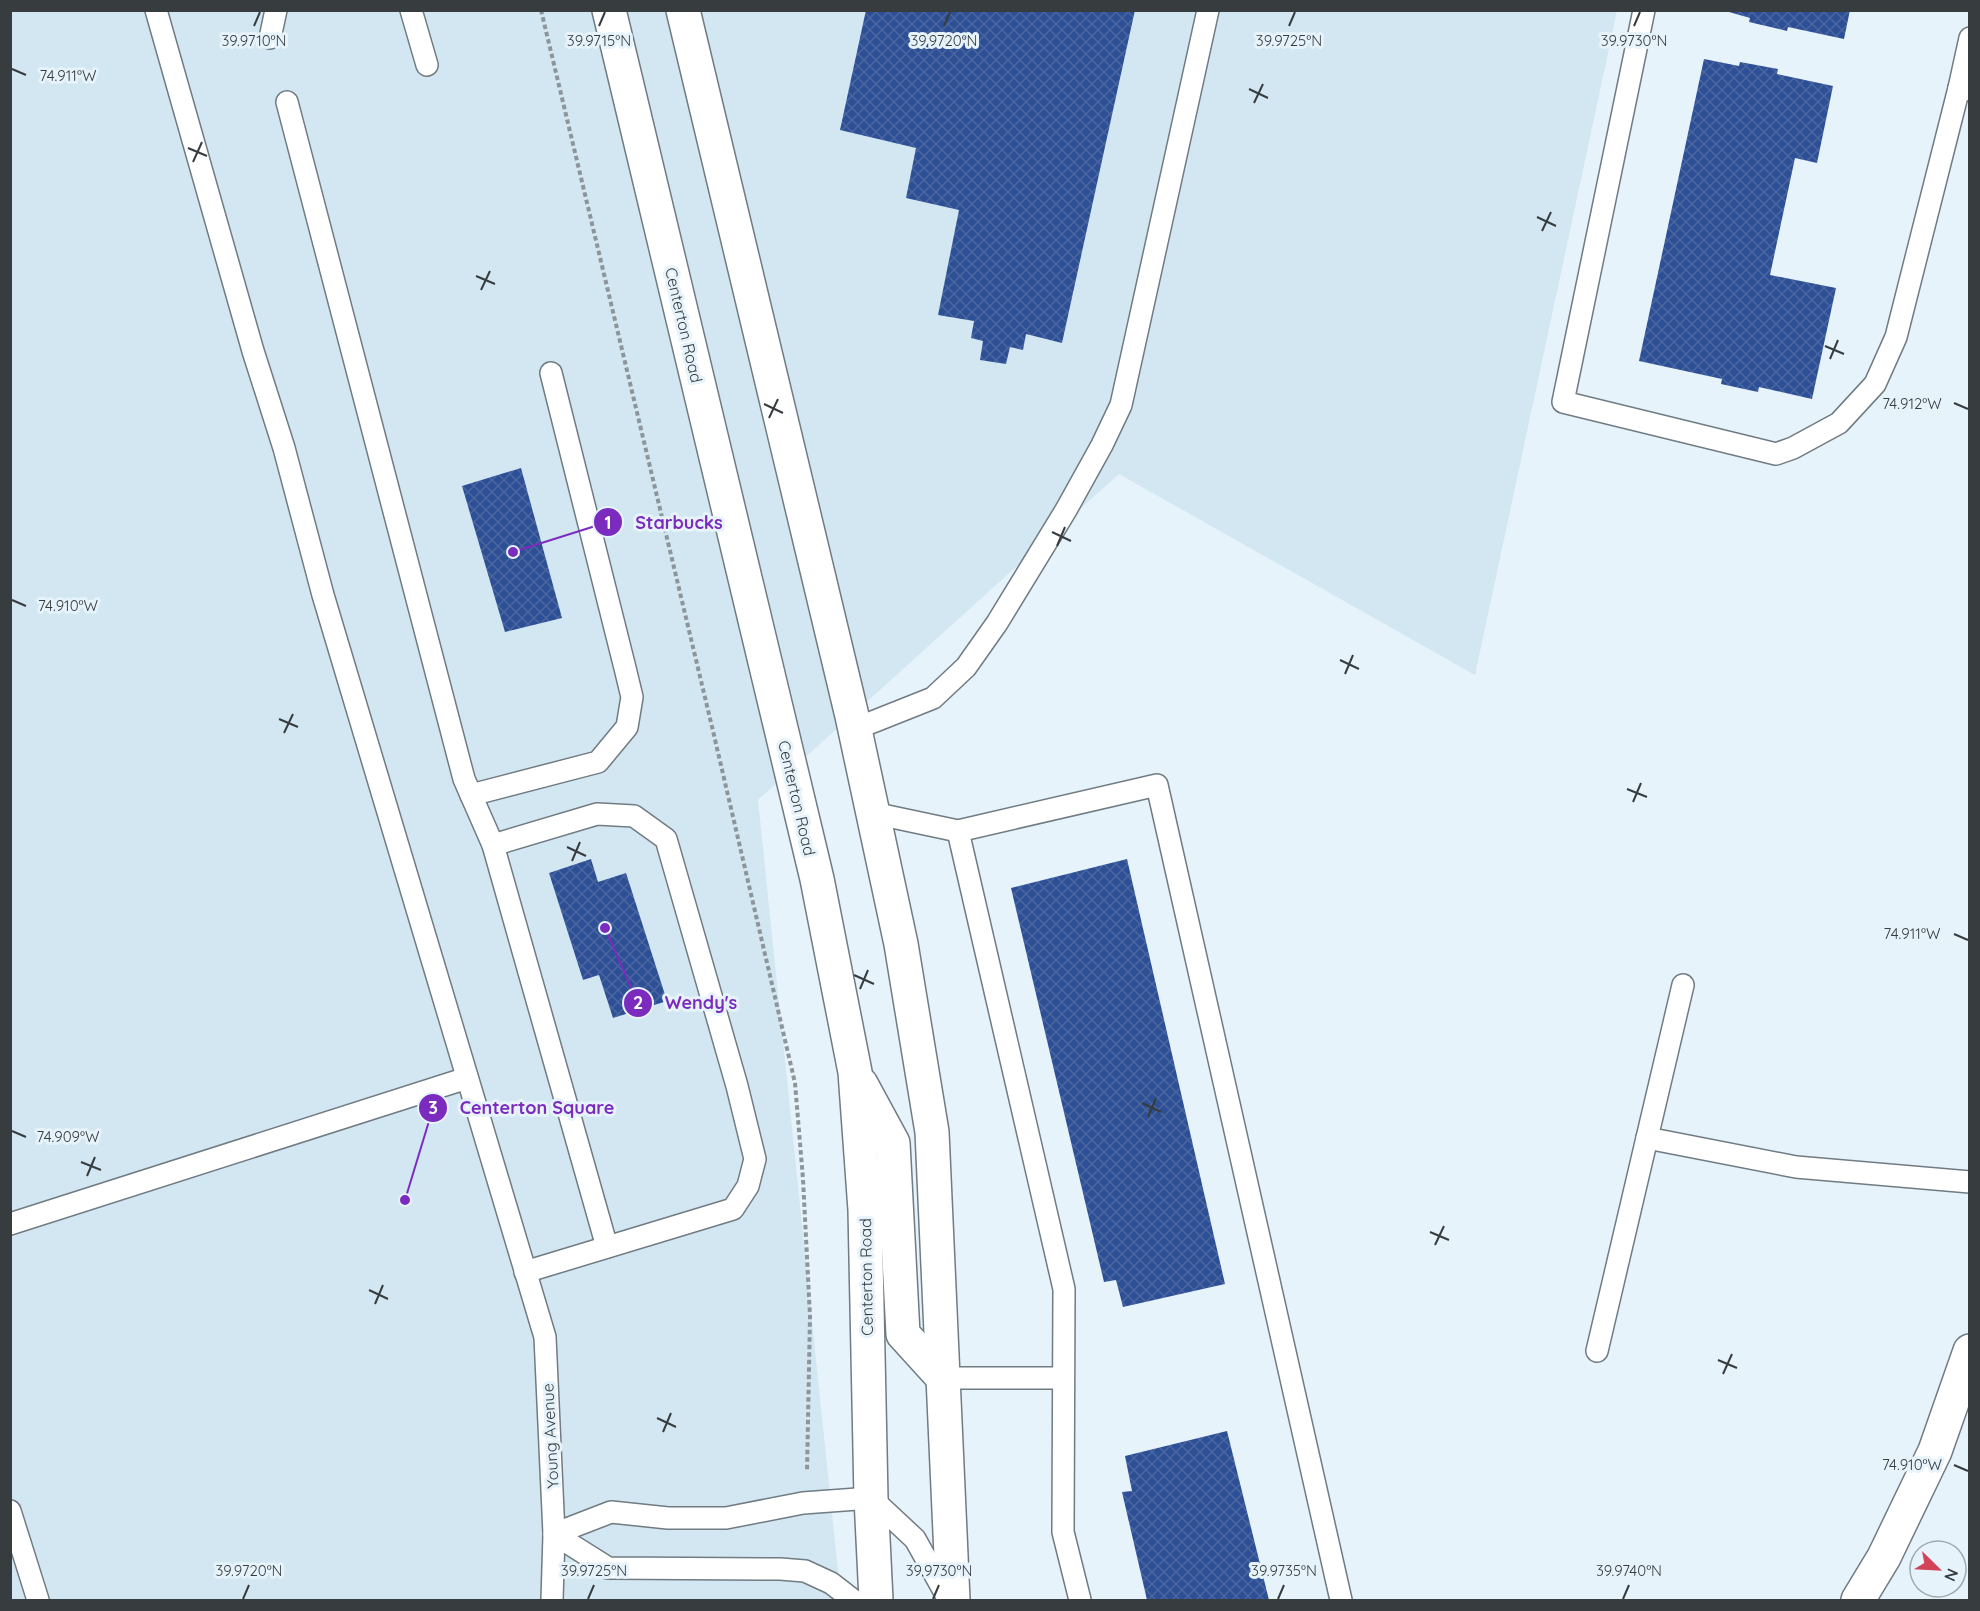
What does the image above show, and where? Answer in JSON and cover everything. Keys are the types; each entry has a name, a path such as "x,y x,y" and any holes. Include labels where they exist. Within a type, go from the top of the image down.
{"main road":[{"name":"Centerton Road","path":"609,10 817,879 855,1072 865,1210 871,1498 876,1600"},
{"path":"683,10 855,729 901,944 932,1132 951,1600"},
{"path":"855,1072 893,1143 903,1334 943,1378"},
{"path":"1858,1600 1884,1557 1935,1451 1970,1351"}],"lane":[{"name":"Young Avenue","path":"156,10 239,305 284,448 323,595 545,1337 554,1534 552,1600"},
{"path":"270,38 276,10"},
{"path":"411,10 427,65"},
{"path":"855,729 933,698 966,667 997,623 1066,510 1102,445 1121,405 1208,10"},
{"path":"1644,10 1563,402 1776,454 1839,423 1875,384 1896,337 1964,89 1970,38"},
{"path":"287,102 464,779 493,845 607,1247"},
{"path":"471,795 598,762 627,727 632,697 630,687 551,373"},
{"path":"873,813 958,831 1157,785 1341,1600"},
{"path":"493,845 597,814 634,816 666,839 707,978 755,1159 748,1186 733,1209 525,1272"},
{"path":"958,831 1064,1289 1063,1532 1080,1600"},
{"path":"1598,1351 1683,985"},
{"path":"10,1224 467,1078"},
{"path":"1647,1138 1796,1167 1970,1182"},
{"path":"943,1378 1063,1378"},
{"path":"554,1534 611,1512 668,1518 726,1518 803,1503 871,1498 915,1539 951,1600"},
{"path":"10,1511 38,1600"},
{"path":"554,1534 608,1568 805,1571 831,1583 853,1600"}],"path":[{"path":"541,10 795,1083 803,1179 810,1316 807,1472"}],"shaded area":[{"path":"11,11 1617,11 1475,675 1119,474 758,800 841,1600 11,1600"}],"building":[{"path":"866,10 1135,10 1062,343 1026,334 1023,350 1010,347 1006,364 980,360 983,341 971,338 974,321 938,315 959,210 906,198 916,148 840,130"},
{"path":"1722,10 1850,10 1844,39 1788,27 1787,31 1749,22 1750,18"},
{"path":"1704,59 1739,66 1740,62 1778,69 1777,74 1833,86 1817,163 1795,158 1770,275 1836,288 1812,399 1759,387 1758,392 1721,384 1722,379 1639,361"},
{"path":"521,468 562,618 505,632 462,486"},
{"path":"591,859 598,882 626,873 667,1001 613,1018 599,975 583,980 549,873"},
{"path":"1127,859 1225,1284 1123,1307 1116,1280 1104,1282 1011,888"},
{"path":"1227,1431 1269,1600 1147,1600 1122,1492 1132,1491 1125,1456"}],"place":[{"name":"Starbucks","path":"513,552"},
{"name":"Wendy's","path":"605,928"},
{"name":"Centerton Square","path":"405,1200"}]}
